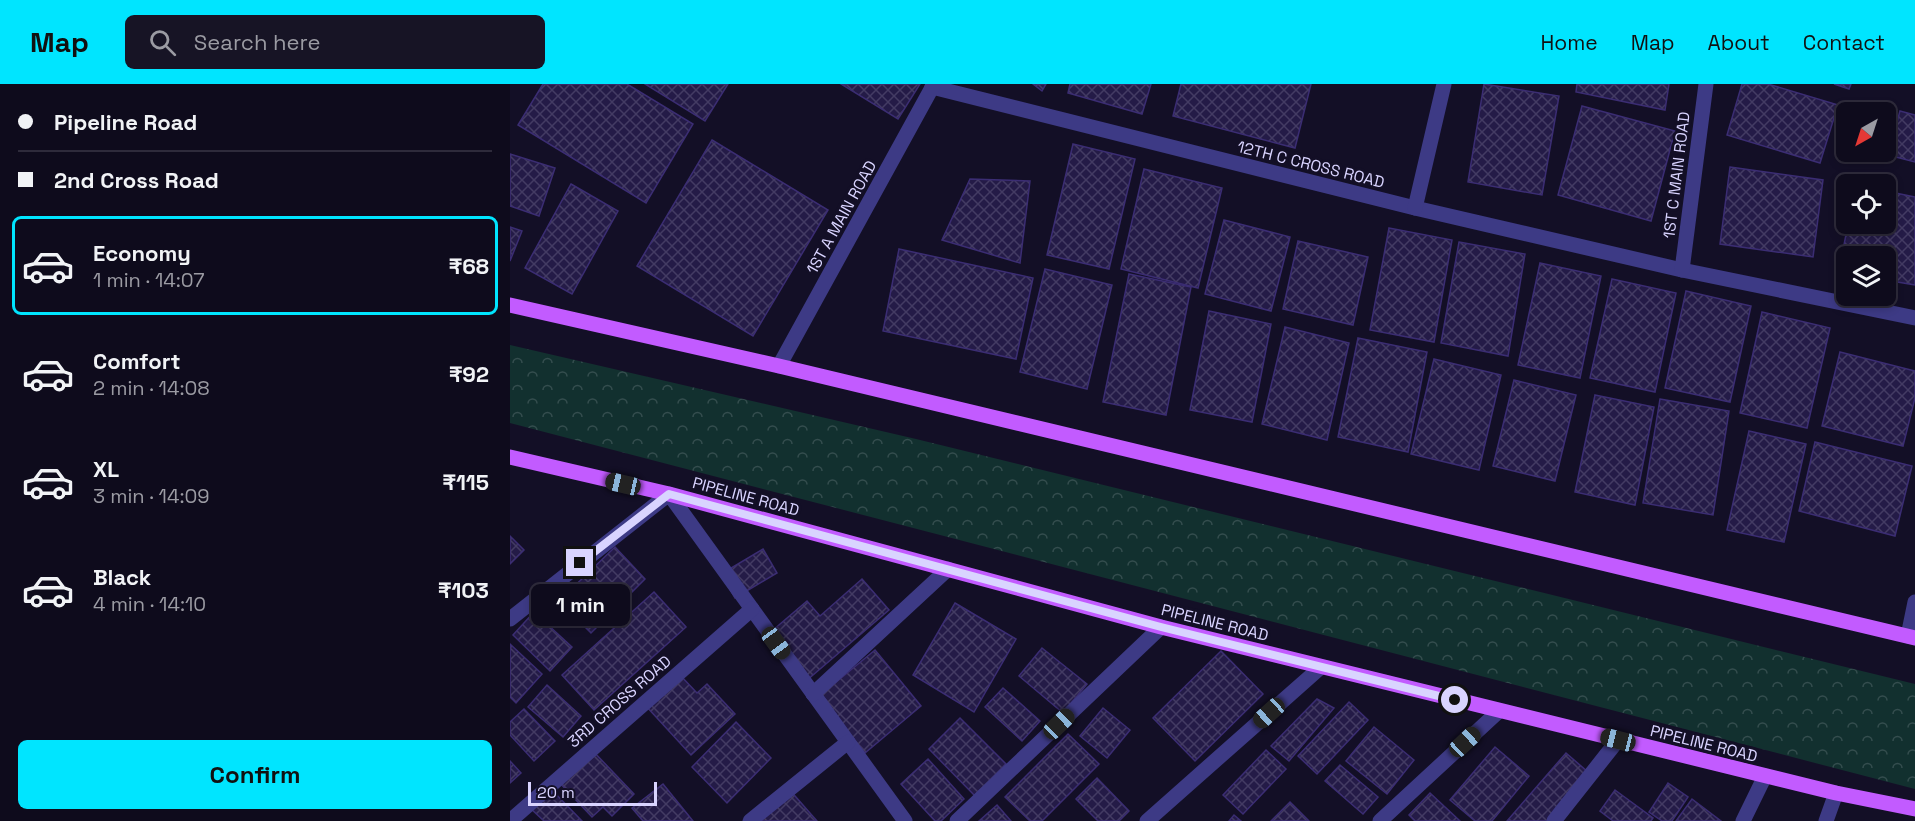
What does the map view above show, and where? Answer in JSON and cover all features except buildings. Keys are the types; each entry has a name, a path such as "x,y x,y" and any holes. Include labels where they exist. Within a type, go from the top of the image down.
{"main road":[{"path":"510,305 779,366 1911,637"},
{"name":"PIPELINE ROAD","path":"510,457 669,494 1161,627 1836,794 1915,809"}],"street":[{"path":"1415,208 1444,84"},
{"name":"1ST C MAIN ROAD","path":"1682,270 1706,84"},
{"name":"12TH C CROSS ROAD","path":"933,86 1415,208 1682,270 1915,318"},
{"name":"1ST A MAIN ROAD","path":"779,366 933,86"},
{"path":"510,619 669,494 905,821"},
{"path":"813,694 948,569"},
{"path":"1911,637 1915,602"},
{"name":"3RD CROSS ROAD","path":"510,821 752,609"},
{"path":"957,821 1161,627"},
{"path":"1147,821 1321,667"},
{"path":"1380,821 1499,711"},
{"path":"1554,821 1618,740"},
{"path":"750,821 848,742"},
{"path":"1743,821 1765,776"},
{"path":"1826,821 1836,794"}],"green space":[{"path":"510,345 916,439 1915,684 1915,789 510,423"}],"route":[{"path":"580,563 669,494 1161,627 1455,700"}]}
